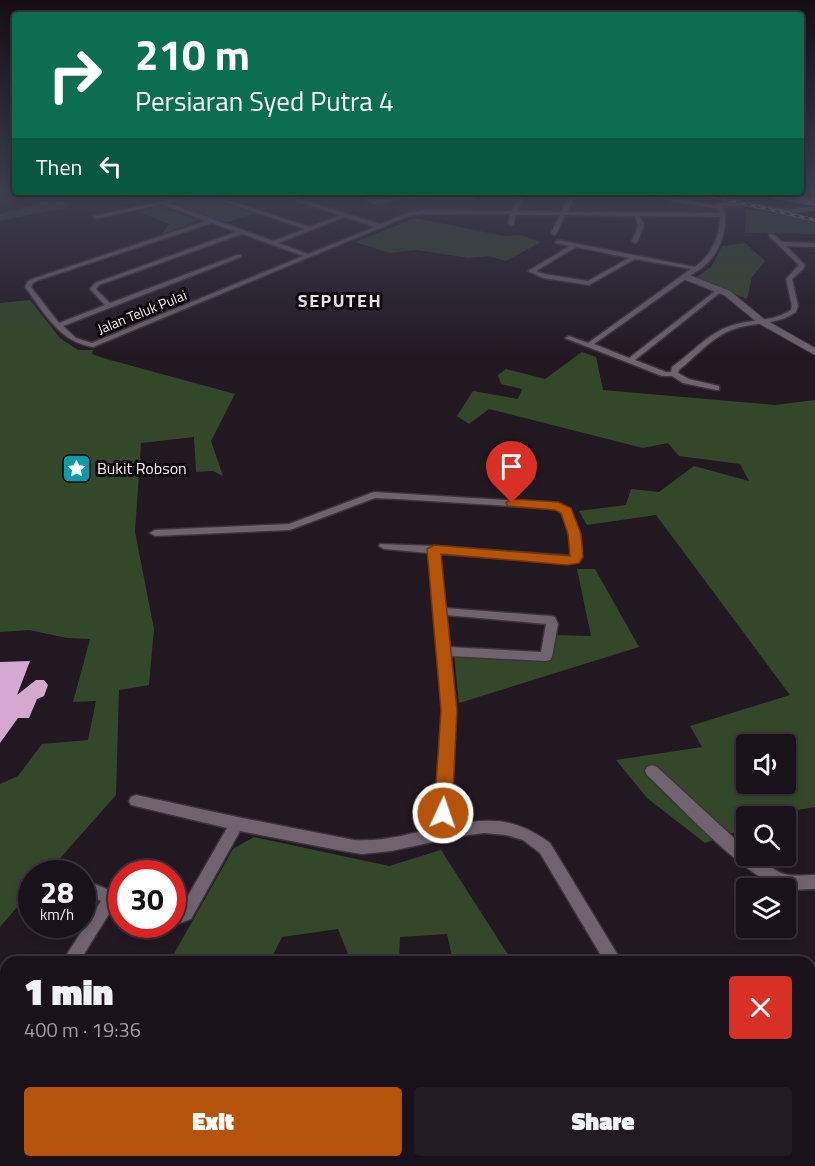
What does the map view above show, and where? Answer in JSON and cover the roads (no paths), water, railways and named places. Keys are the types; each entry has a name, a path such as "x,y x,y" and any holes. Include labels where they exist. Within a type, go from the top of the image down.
{"street":[{"path":"29,285 130,249"},
{"path":"110,306 93,289 97,284 193,249"},
{"path":"290,249 308,256"},
{"name":"Jalan Teluk Pulai","path":"57,326 83,344 93,345 324,249"},
{"path":"569,249 531,271 543,276 589,283 633,258"},
{"path":"586,249 698,268"},
{"path":"590,346 591,343 698,268 715,249"},
{"path":"674,374 675,369 719,333 734,326 780,319 794,311 789,279 802,265 787,249"},
{"path":"21,278 29,285 57,326 239,256"},
{"path":"686,277 720,290 738,301 761,321 815,352"},
{"path":"630,361 720,290"},
{"path":"569,338 665,374 674,374 686,381 716,388"},
{"path":"155,533 290,527 374,495 409,496 558,506 566,511 574,534 577,557 574,560 384,546"},
{"path":"434,549 449,710 442,834"},
{"path":"439,611 551,620 552,624 546,657 443,651"},
{"path":"652,771 745,856 773,876 783,881 815,882"},
{"path":"136,801 236,825 368,847 484,827 514,828 536,839 545,848 610,956"},
{"path":"186,914 236,825"},
{"path":"74,956 108,911"}],"place":[{"name":"Bukit Robson","path":"76,468"}],"district":[{"name":"SEPUTEH","path":"340,301"}]}
